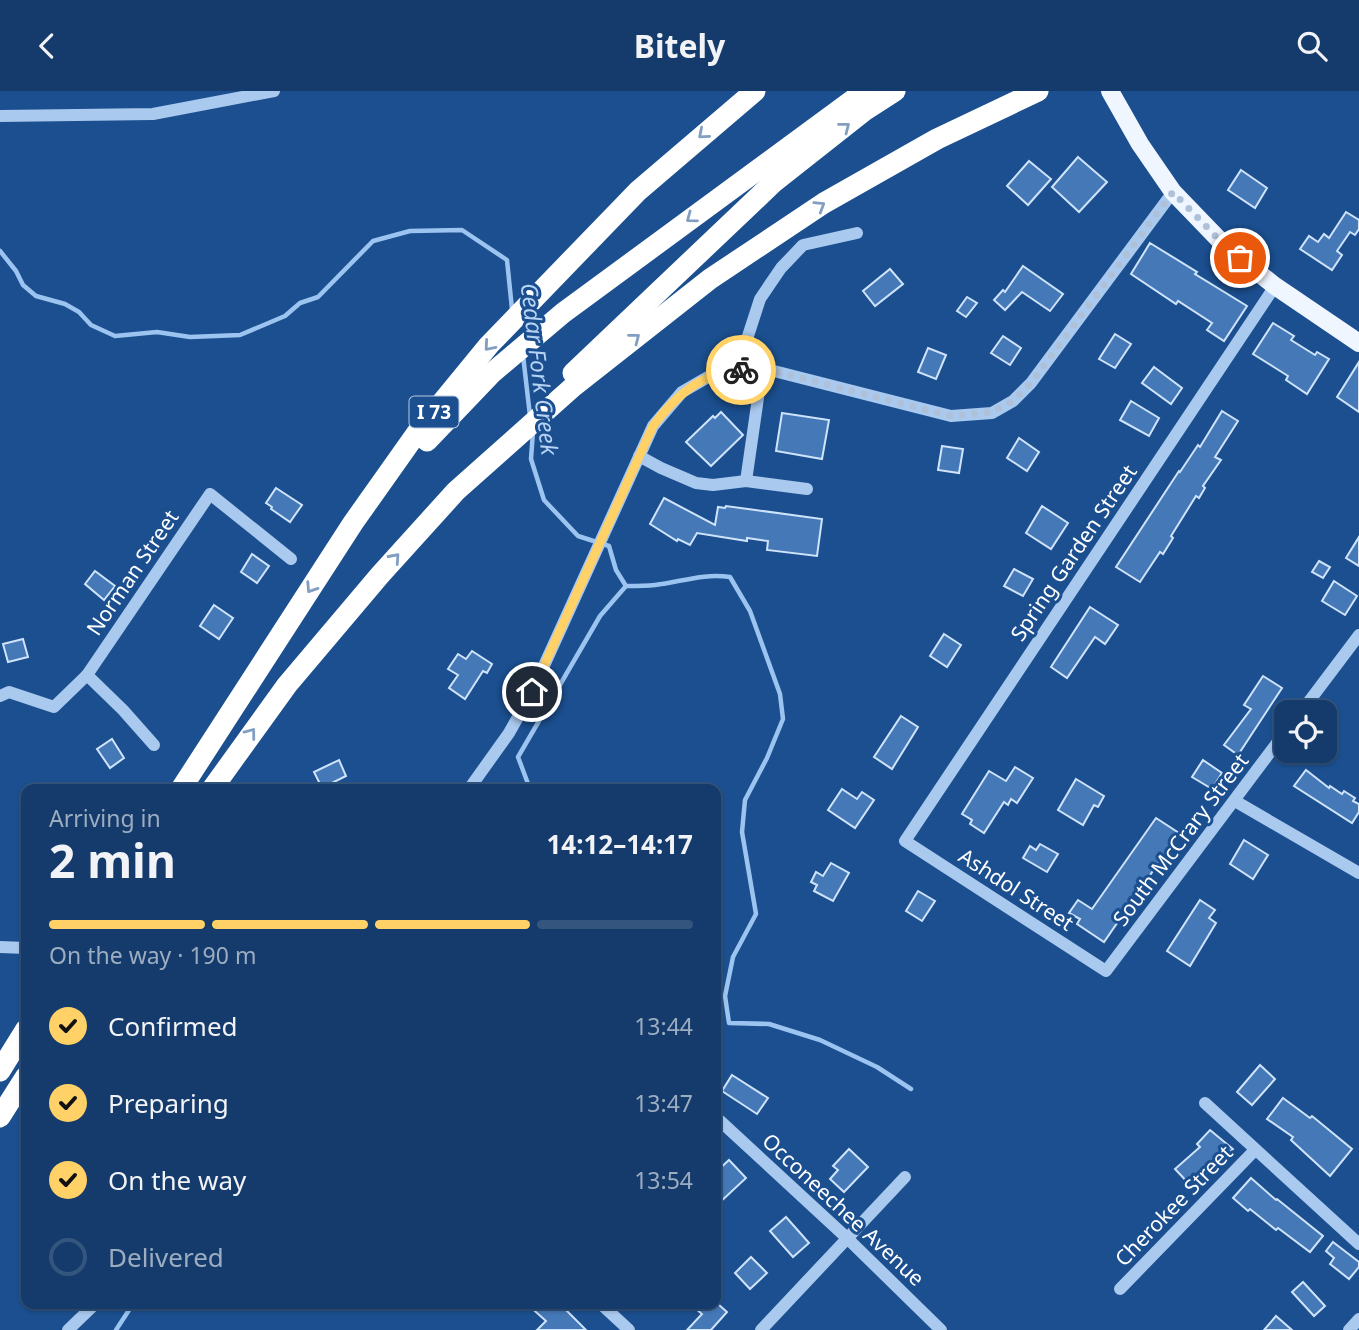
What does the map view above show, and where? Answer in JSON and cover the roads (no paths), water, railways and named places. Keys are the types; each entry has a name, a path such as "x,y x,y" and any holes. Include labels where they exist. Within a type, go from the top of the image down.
{"highway":[{"name":"I 73","path":"184,784 353,523 416,434 489,345 638,191 755,91"},
{"path":"353,523 492,373 563,313 865,91"},
{"path":"216,784 287,685 380,575 456,491 608,337 774,182 864,111 895,91"},
{"path":"456,491 575,386 710,279 824,203 937,139 1038,91"},
{"path":"0,1071 21,1037"},
{"path":"0,1117 21,1084"}],"main road":[{"path":"1112,96 1173,192 1227,248 1275,286 1359,343"}],"street":[{"path":"0,117 153,114 274,91"},
{"path":"473,784 509,733 532,692 653,426 682,392 708,377 737,370 770,370 951,416 992,412 1013,401 1031,383 1173,192"},
{"path":"737,370 760,299 781,268 803,245 857,233"},
{"name":"Spring Garden Street","path":"905,841 1275,286"},
{"path":"746,481 762,370"},
{"path":"639,456 696,484 746,481 807,489"},
{"name":"Norman Street","path":"0,696 9,692 54,707 87,675 210,494 291,559"},
{"path":"1310,700 1359,635"},
{"path":"87,675 154,745"},
{"name":"South McCrary Street","path":"1106,971 1274,748"},
{"path":"1236,801 1359,873"},
{"name":"Ashdol Street","path":"905,841 1106,971"},
{"path":"0,947 21,948"},
{"path":"1205,1103 1359,1244"},
{"name":"Occoneechee Avenue","path":"721,1122 847,1238 941,1330"},
{"name":"Cherokee Street","path":"1119,1289 1255,1150"},
{"path":"761,1330 905,1177"},
{"path":"68,1330 90,1309"},
{"path":"606,1309 629,1330"},
{"path":"1349,1330 1359,1319"}],"waterway":[{"name":"Cedar Fork Creek","path":"0,251 23,285 36,296 65,304 79,312 91,325 115,336 157,332 190,337 240,335 285,316 300,303 318,297 373,241 410,231 462,230 507,260 512,309"},
{"name":"Cedar Fork Creek","path":"523,355 530,416"},
{"name":"Cedar Fork Creek","path":"533,431 531,459 544,500 578,536 609,546 616,570 626,586 655,585 711,576 730,577 750,611 780,694 783,719 745,800 742,832 756,914 733,957 725,996 729,1023 769,1024 820,1040 877,1067 911,1089"},
{"path":"528,784 518,757 600,616 626,586"},
{"path":"116,1330 130,1309"}]}
